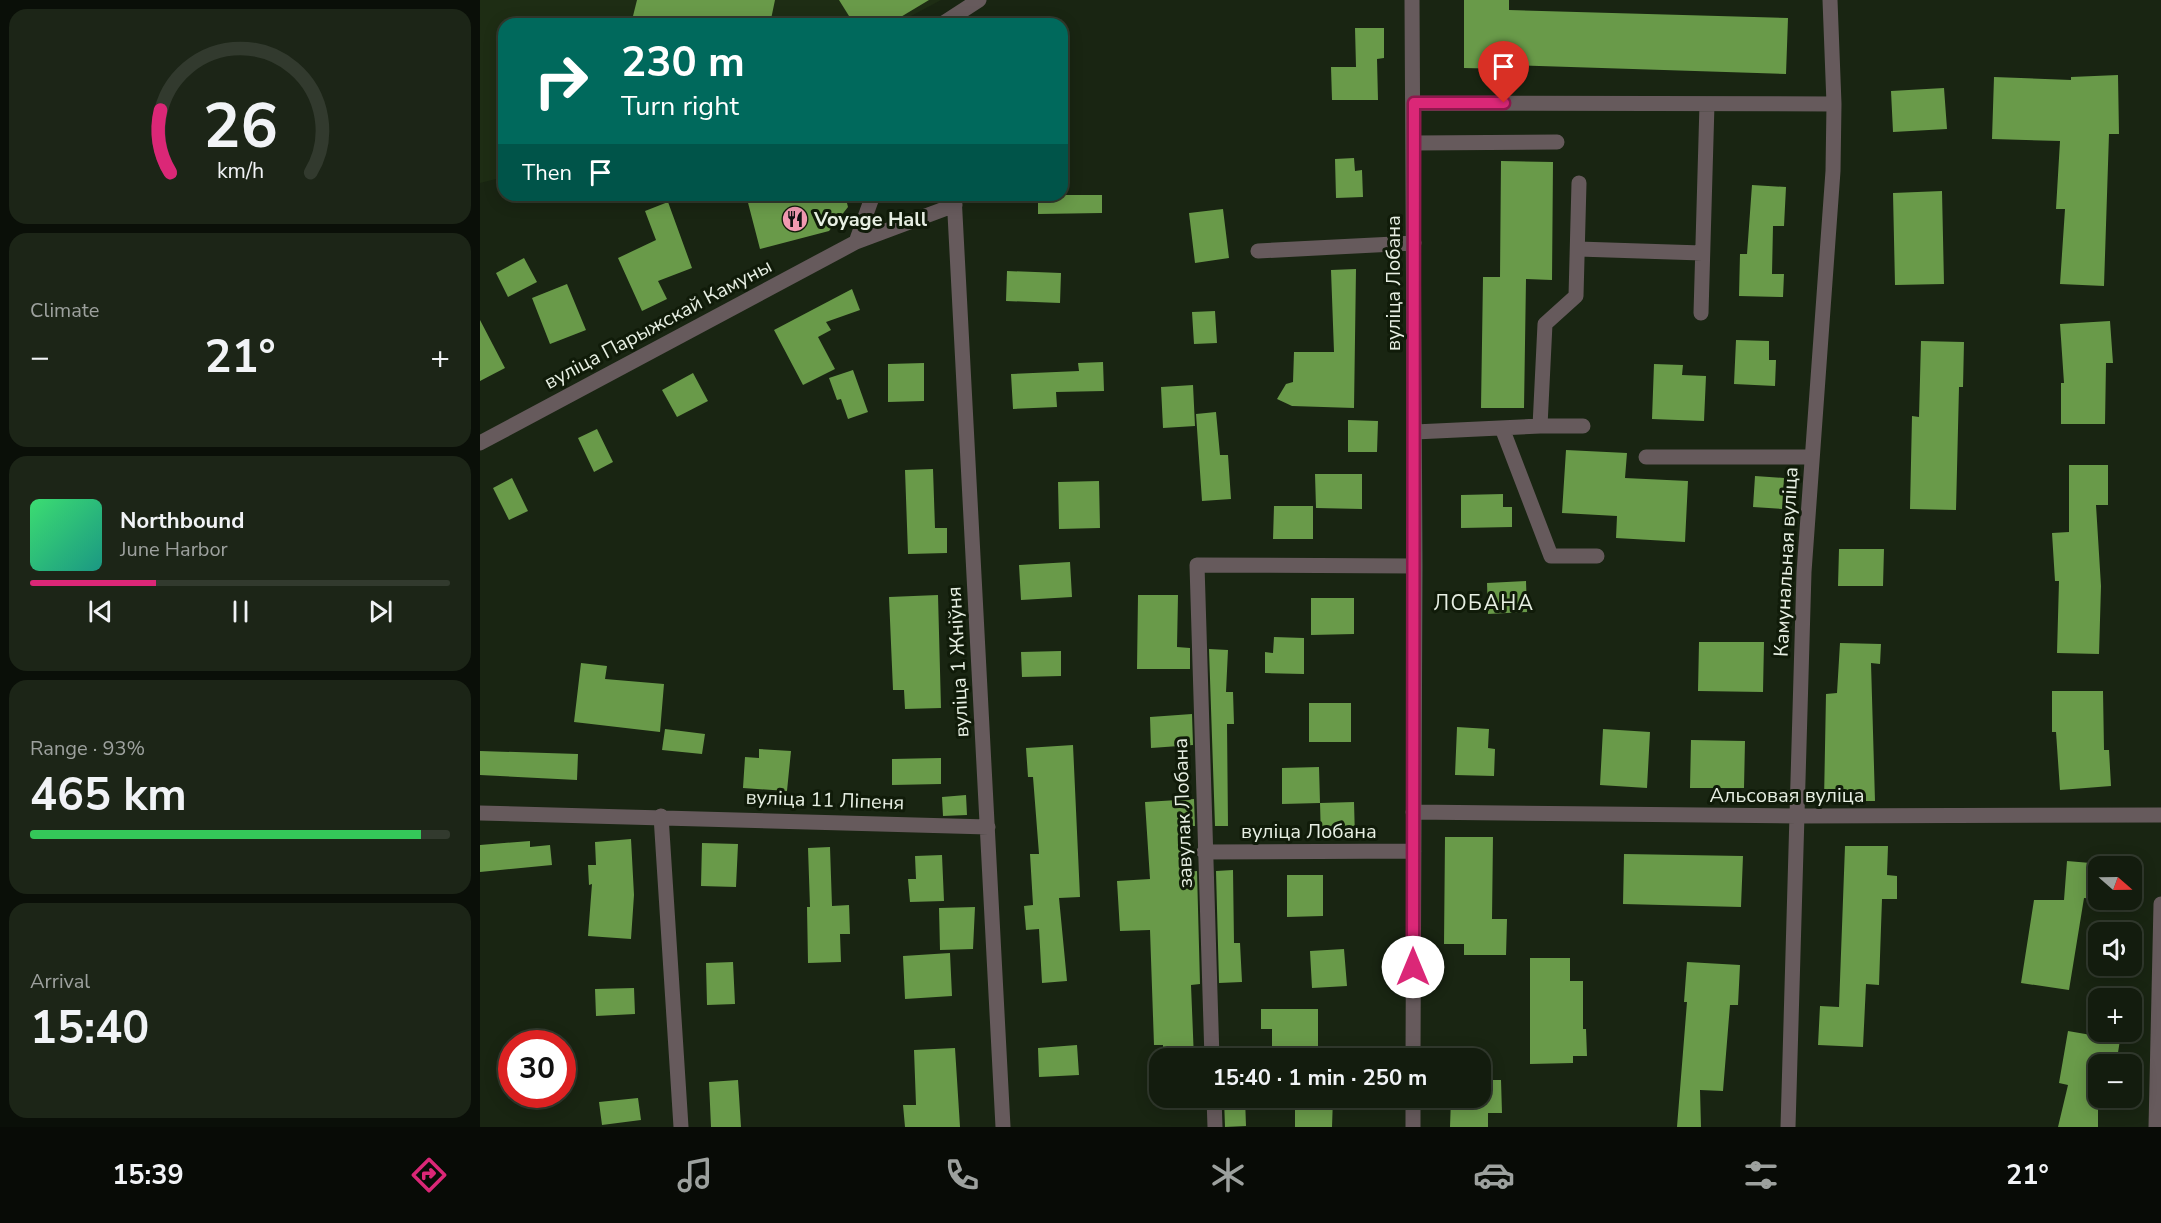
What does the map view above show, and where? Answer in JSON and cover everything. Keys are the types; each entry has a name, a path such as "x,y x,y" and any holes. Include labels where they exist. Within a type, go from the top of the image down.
{"street":[{"path":"952,18 980,0"},
{"name":"вуліца Лобана","path":"1412,0 1415,566 1413,1048"},
{"name":"Камунальная вуліца","path":"1788,1127 1804,572 1833,171 1834,104 1830,0"},
{"path":"1414,103 1834,104"},
{"path":"1701,313 1707,104"},
{"path":"1414,143 1557,142"},
{"path":"1540,426 1545,324 1576,296 1579,183"},
{"path":"856,242 871,201"},
{"name":"вуліца Парыжскай Камуны","path":"480,443 856,242 953,201"},
{"name":"вуліца 1 Жніўня","path":"955,201 1003,1127"},
{"path":"1258,251 1414,243"},
{"path":"1578,249 1702,253"},
{"path":"1414,432 1583,426"},
{"path":"1502,428 1551,556 1597,556"},
{"path":"1646,457 1812,457"},
{"name":"завулак Лобана","path":"1212,1048 1197,565 1415,566"},
{"name":"Альсовая вуліца","path":"1413,812 1797,816 2161,815"},
{"name":"вуліца 11 Ліпеня","path":"480,813 661,816 988,827"},
{"path":"661,816 681,1127"},
{"name":"вуліца Лобана","path":"1204,852 1414,852"},
{"path":"2156,1127 2161,904"},
{"path":"1214,1108 1215,1127"},
{"path":"1413,1108 1413,1127"}],"shaded area":[{"path":"480,0 941,0 907,18 498,18 498,178 480,183"}],"building":[{"path":"637,0 775,0 771,18 632,18"},
{"path":"839,0 929,0 899,18 850,18"},
{"path":"1464,0 1509,0 1509,10 1788,18 1786,74 1508,65 1508,69 1464,68"},
{"path":"1355,28 1384,28 1384,58 1377,59 1378,100 1332,100 1331,67 1356,67"},
{"path":"2118,75 2119,134 2109,134 2104,286 2060,284 2065,209 2056,209 2060,141 1992,139 1994,77 2071,80 2071,77"},
{"path":"1944,88 1947,129 1893,132 1891,91"},
{"path":"1354,158 1355,171 1362,170 1363,197 1336,198 1335,159"},
{"path":"1501,161 1553,162 1552,280 1526,279 1524,408 1481,408 1483,277 1500,277"},
{"path":"1752,185 1786,187 1784,226 1773,226 1772,274 1784,274 1783,297 1739,296 1740,254 1747,254"},
{"path":"1942,191 1944,284 1895,285 1893,193"},
{"path":"1068,195 1102,195 1102,213 1038,214 1038,201 1068,201"},
{"name":"Voyage Hall","path":"748,201 846,201 848,207 829,231 760,249"},
{"path":"668,202 692,268 658,281 667,299 642,311 618,258 656,240 645,211"},
{"path":"1223,209 1229,258 1195,263 1189,213"},
{"path":"524,258 537,282 508,297 496,273"},
{"path":"1356,269 1354,408 1292,406 1277,399 1286,384 1293,382 1294,352 1334,352 1331,270"},
{"path":"1007,271 1061,273 1060,303 1006,301"},
{"path":"567,284 586,330 550,344 532,298"},
{"path":"852,289 860,310 826,322 831,330 818,337 835,369 803,385 774,330"},
{"path":"1215,311 1217,343 1194,344 1192,312"},
{"path":"480,320 505,368 480,381"},
{"path":"2110,321 2113,363 2106,363 2105,424 2061,424 2061,383 2064,383 2060,324"},
{"path":"1736,340 1769,341 1769,360 1776,360 1775,386 1734,384"},
{"path":"1921,341 1964,342 1963,387 1959,387 1956,510 1910,509 1912,416 1919,417"},
{"path":"1103,362 1104,391 1056,392 1057,407 1013,409 1011,374 1079,371 1078,363"},
{"path":"924,363 924,401 888,402 888,364"},
{"path":"1654,364 1683,365 1682,375 1706,376 1704,421 1652,419"},
{"path":"853,370 868,412 848,419 841,399 837,400 829,378"},
{"path":"693,373 708,401 677,417 662,390"},
{"path":"1193,385 1195,426 1163,428 1161,387"},
{"path":"1216,412 1220,455 1228,455 1231,499 1202,501 1196,414"},
{"path":"1348,420 1378,421 1377,452 1348,452"},
{"path":"597,429 613,462 594,472 578,438"},
{"path":"1566,450 1627,453 1625,478 1688,481 1685,542 1616,538 1617,516 1562,513"},
{"path":"2069,465 2108,465 2108,505 2096,505 2101,586 2099,654 2057,653 2059,581 2055,581 2052,533 2069,532"},
{"path":"933,469 935,528 947,528 947,553 908,554 905,470"},
{"path":"1315,474 1362,474 1362,509 1316,508"},
{"path":"1755,476 1784,478 1782,509 1753,507"},
{"path":"512,478 528,511 509,520 493,488"},
{"path":"1099,481 1100,528 1059,529 1058,482"},
{"path":"1503,494 1503,507 1512,507 1512,527 1461,528 1461,495"},
{"path":"1274,506 1313,506 1313,539 1273,539"},
{"path":"1839,549 1884,549 1883,586 1838,586"},
{"path":"1070,562 1072,597 1021,600 1019,565"},
{"path":"1526,581 1527,612 1488,614 1487,583"},
{"path":"938,595 941,708 905,709 904,690 893,690 889,597"},
{"path":"1138,595 1178,595 1177,647 1190,648 1190,669 1137,669"},
{"path":"1311,598 1354,598 1354,634 1311,635"},
{"path":"1274,637 1304,638 1304,674 1265,673 1265,652 1273,653"},
{"path":"1699,642 1764,642 1763,692 1698,691"},
{"path":"1840,643 1881,644 1880,664 1871,663 1875,801 1824,801 1826,694 1837,693"},
{"path":"1209,649 1228,650 1226,692 1233,692 1234,724 1227,724 1228,826 1215,826"},
{"path":"1061,651 1061,676 1022,677 1021,652"},
{"path":"581,663 607,666 605,679 664,684 660,732 574,722"},
{"path":"2052,691 2103,691 2104,750 2109,750 2111,786 2060,790 2056,732 2052,732"},
{"path":"1309,703 1351,703 1351,742 1309,742"},
{"path":"1192,714 1193,745 1151,748 1150,717"},
{"path":"1457,727 1489,729 1488,748 1495,749 1494,776 1455,775"},
{"path":"665,729 705,734 702,754 662,750"},
{"path":"1603,729 1650,732 1647,788 1600,785"},
{"path":"1691,740 1745,741 1744,788 1690,788"},
{"path":"1073,745 1080,897 1059,898 1067,981 1042,983 1039,929 1026,930 1024,906 1033,905 1030,854 1039,854 1033,777 1028,777 1026,748"},
{"path":"759,749 791,751 787,791 743,788 745,757 759,758"},
{"path":"480,751 578,754 577,780 480,775"},
{"path":"941,758 941,784 892,785 892,759"},
{"path":"1319,767 1320,803 1282,804 1282,768"},
{"path":"966,795 967,815 943,816 942,797"},
{"path":"1194,799 1195,826 1186,826 1188,872 1197,871 1200,984 1191,985 1194,1048 1163,1048 1163,1045 1154,1045 1150,930 1120,931 1117,881 1150,879 1145,802"},
{"path":"1354,802 1355,838 1321,838 1320,803"},
{"path":"1445,837 1493,837 1492,919 1507,919 1506,955 1464,955 1464,944 1444,944"},
{"path":"631,839 634,895 631,939 588,936 592,884 589,885 588,865 596,865 595,842"},
{"path":"530,841 530,847 550,845 552,865 480,872 480,845"},
{"path":"702,843 738,844 736,887 701,886"},
{"path":"1845,846 1888,846 1887,875 1897,876 1897,899 1882,899 1879,985 1866,984 1863,1047 1818,1045 1820,1006 1839,1007"},
{"path":"830,847 832,906 849,905 850,934 840,934 841,962 808,963 807,907 810,907 808,848"},
{"path":"1624,854 1743,856 1741,907 1623,904"},
{"path":"942,855 944,901 910,902 908,879 916,879 915,856"},
{"path":"2067,861 2088,863 2088,898 2084,898 2069,990 2021,983 2034,900 2064,900"},
{"path":"1233,870 1234,943 1240,943 1242,982 1219,983 1216,871"},
{"path":"1287,875 1323,875 1323,916 1287,917"},
{"path":"975,907 973,949 940,950 939,908"},
{"path":"1344,949 1347,986 1312,988 1310,951"},
{"path":"950,953 952,996 905,999 903,956"},
{"path":"1530,958 1570,958 1570,981 1583,981 1583,1029 1586,1029 1587,1056 1573,1056 1573,1063 1530,1064"},
{"path":"733,962 735,1004 707,1005 706,963"},
{"path":"1687,962 1740,965 1738,1005 1730,1005 1723,1091 1700,1090 1701,1127 1677,1127 1687,1002 1684,1002"},
{"path":"634,988 635,1014 596,1016 595,989"},
{"path":"1261,1009 1318,1009 1318,1046 1272,1046 1272,1029 1261,1029"},
{"path":"2068,1031 2088,1034 2088,1042 2120,1042 2118,1054 2088,1054 2088,1108 2098,1108 2098,1127 2058,1127 2068,1085 2059,1083"},
{"path":"1077,1045 1079,1075 1039,1077 1038,1048"},
{"path":"955,1048 960,1127 905,1127 903,1105 916,1105 914,1050"},
{"path":"738,1080 741,1127 711,1127 709,1082"},
{"path":"1491,1080 1501,1080 1502,1113 1488,1113 1488,1127 1450,1127 1451,1108 1491,1108"},
{"path":"638,1098 641,1120 602,1125 599,1102"},
{"path":"1224,1108 1245,1108 1246,1126 1225,1127"},
{"path":"1295,1108 1333,1108 1332,1127 1295,1127"}],"place":[{"name":"Voyage Hall","path":"795,219"}],"district":[{"name":"ЛОБАНА","path":"1484,603"}],"route":[{"path":"1413,967 1414,103 1504,103"}]}
